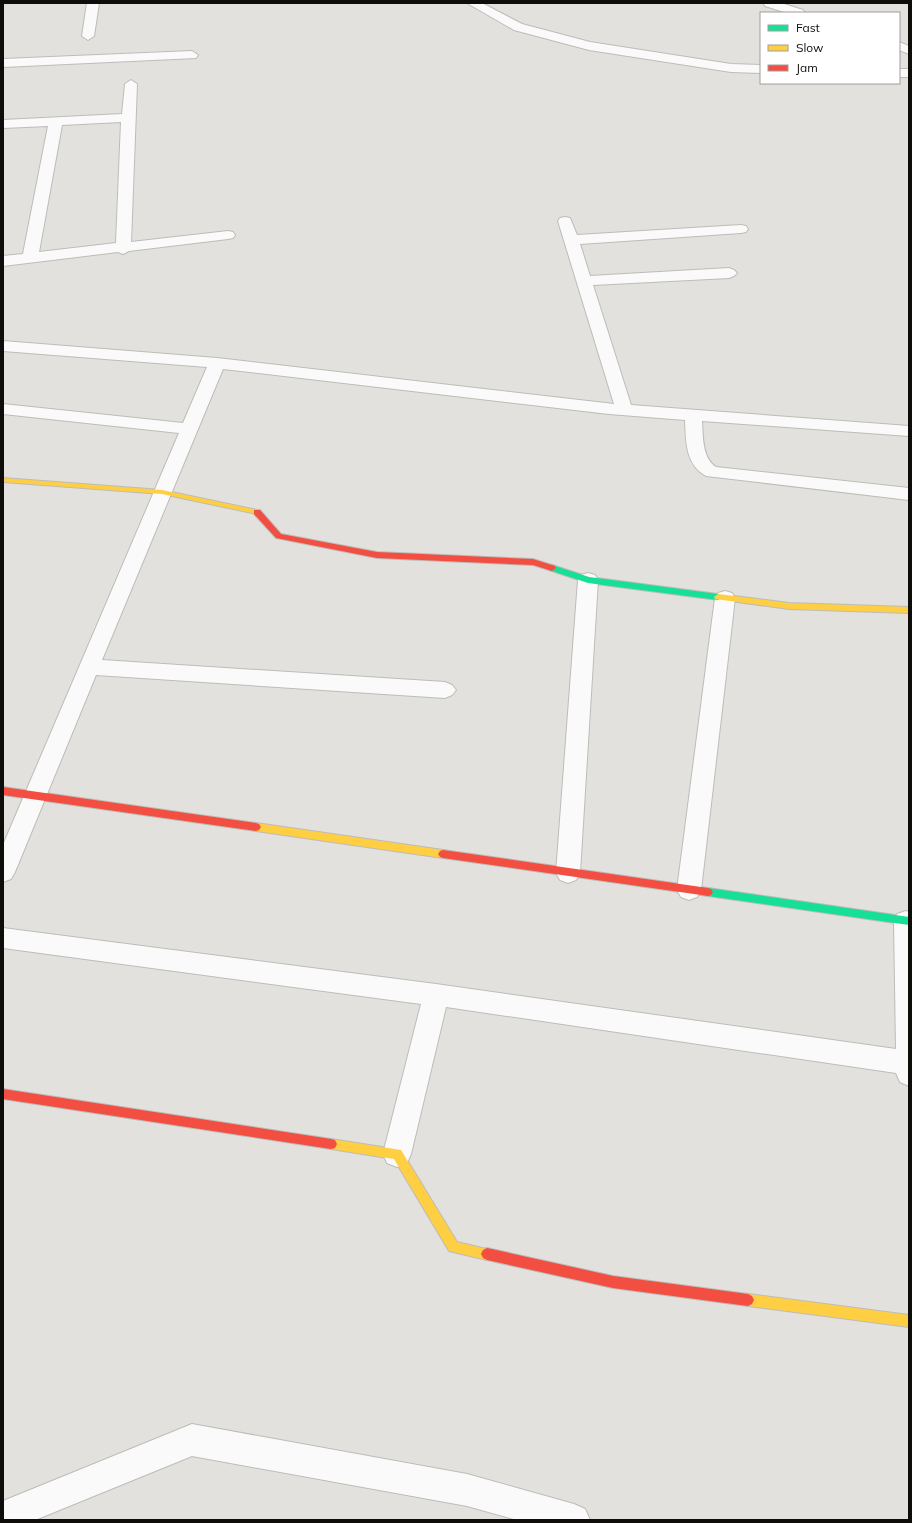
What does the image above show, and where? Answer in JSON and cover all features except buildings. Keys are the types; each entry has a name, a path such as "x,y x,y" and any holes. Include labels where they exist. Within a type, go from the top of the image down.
{"street":[{"path":"88,36 92,3"},
{"path":"473,3 518,27 589,46 732,68 760,69"},
{"path":"769,3 796,12"},
{"path":"3,63 192,56"},
{"path":"123,248 128,118 131,84"},
{"path":"3,124 128,118"},
{"path":"30,259 56,121"},
{"path":"565,221 624,410"},
{"path":"571,240 741,229"},
{"path":"3,261 228,235"},
{"path":"584,281 729,273"},
{"path":"3,346 217,363 624,410 909,431"},
{"path":"3,872 217,363"},
{"path":"3,409 188,429"},
{"path":"692,415 698,458 701,465 712,472 909,494"},
{"path":"3,480 162,492 258,512 279,536 377,555 533,562 588,580 725,598 789,606 909,610"},
{"path":"568,873 588,580"},
{"path":"689,890 725,598"},
{"path":"89,667 445,690"},
{"path":"3,791 908,921 908,1069 436,995 3,938"},
{"path":"436,995 397,1154 453,1247 613,1282 909,1321"},
{"path":"3,1094 397,1154"},
{"path":"3,1517 192,1440 467,1490 574,1520"}],"traffic: fast":[{"path":"552,568 588,580 718,597"},
{"path":"708,892 909,921"}],"traffic: slow":[{"path":"3,480 162,492 257,512"},
{"path":"718,597 789,606 909,610"},
{"path":"256,827 443,854"},
{"path":"331,1144 397,1154 453,1247 487,1254"},
{"path":"748,1300 909,1321"}],"traffic: jam":[{"path":"257,512 279,536 377,555 533,562 552,568"},
{"path":"3,791 256,827"},
{"path":"443,854 708,892"},
{"path":"3,1094 331,1144"},
{"path":"487,1254 613,1282 748,1300"}]}
